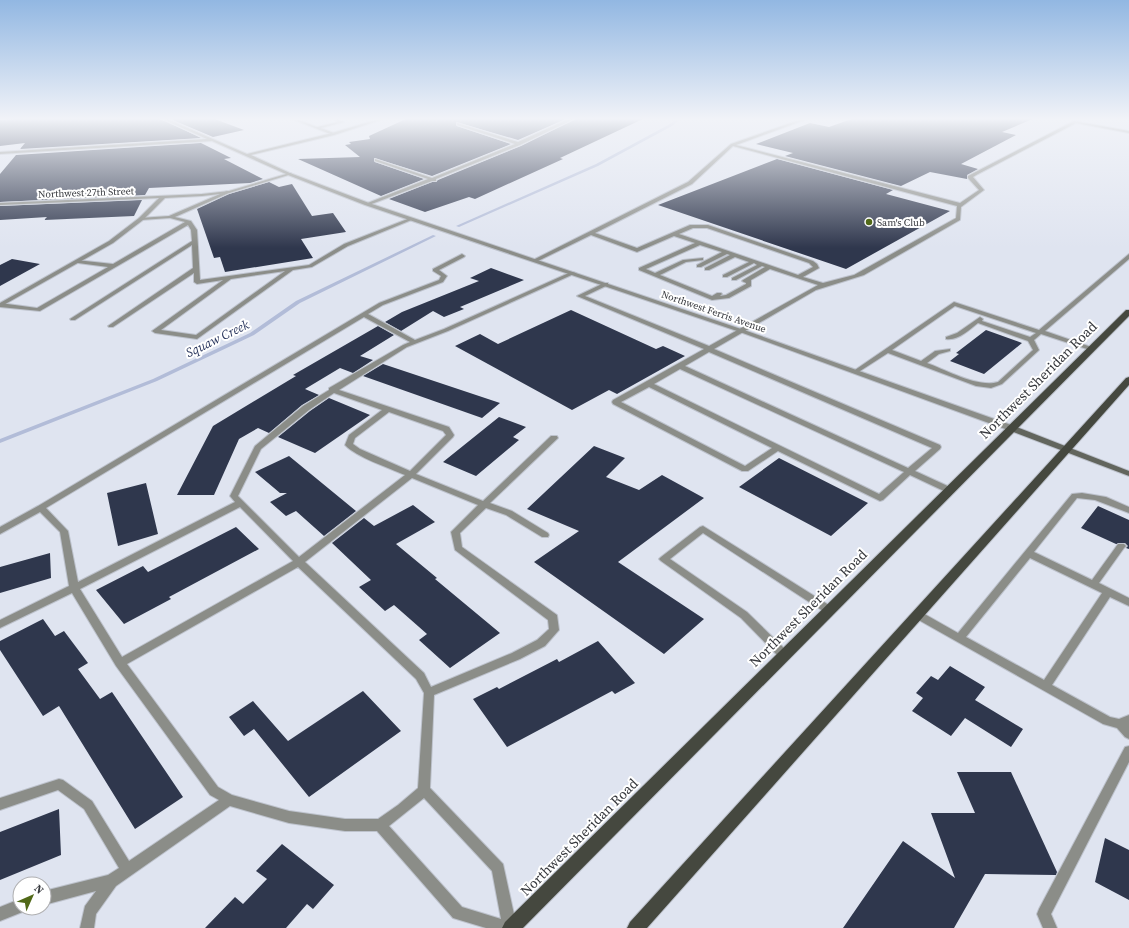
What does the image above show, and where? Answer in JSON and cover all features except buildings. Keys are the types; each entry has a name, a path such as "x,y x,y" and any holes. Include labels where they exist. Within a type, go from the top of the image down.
{"main road":[{"name":"Northwest Sheridan Road","path":"510,928 1129,312"},
{"path":"636,928 1128,382"},
{"name":"Northwest Ferris Avenue","path":"1011,428 1129,474"}],"street":[{"name":"Northwest Ferris Avenue","path":"261,161 367,204 742,331 1011,428"},
{"path":"381,161 434,180"},
{"path":"367,204 434,180 478,161"},
{"path":"536,260 690,183 714,161"},
{"path":"794,161 960,205"},
{"path":"778,447 745,469 616,402 822,285 829,282 853,278 862,274 958,219 959,206 982,190 970,177 999,161"},
{"name":"Northwest 27th Street","path":"0,204 163,197 228,192 290,174"},
{"path":"170,217 228,192"},
{"path":"0,305 111,242 141,219 163,197"},
{"path":"141,219 170,217 189,222 194,230 197,282 310,266 346,244 412,219"},
{"path":"0,305 38,310 189,222"},
{"path":"591,232 638,250 692,226 708,227 815,265 816,268 798,277"},
{"path":"674,234 822,285"},
{"path":"73,318 194,242"},
{"path":"677,277 662,278 641,269 700,243"},
{"path":"692,264 720,250"},
{"path":"699,266 727,252"},
{"path":"707,269 735,255"},
{"path":"0,531 41,508 381,304 441,281 444,276 435,270 462,256"},
{"path":"1032,340 1129,256"},
{"path":"655,275 685,261 701,259"},
{"path":"78,260 114,266"},
{"path":"725,276 754,262"},
{"path":"734,279 762,264"},
{"path":"741,283 770,267"},
{"path":"111,326 196,269"},
{"path":"230,277 155,330 197,337 292,269"},
{"path":"41,508 64,531 74,588 120,663 214,791 229,800 289,817 345,825 380,825 424,790 429,694 420,676 299,562 234,496 258,448 306,408 332,390 386,357 415,342 573,273"},
{"path":"669,278 677,284 712,298 727,297 750,285 748,279"},
{"path":"677,284 684,280"},
{"path":"606,284 580,296 709,349 937,447 880,498 649,384"},
{"path":"696,291 704,287"},
{"path":"704,294 711,291"},
{"path":"712,298 720,294"},
{"path":"855,372 954,304 1092,349"},
{"path":"364,314 415,342"},
{"path":"948,338 959,334 986,314"},
{"path":"887,350 978,385 991,386 1000,383 1036,350 1032,340 977,321"},
{"path":"958,342 959,334"},
{"path":"921,364 937,349 948,350"},
{"path":"680,366 949,490"},
{"path":"120,663 299,562 411,475 450,435 446,428 332,390"},
{"path":"388,409 352,437 349,445 357,451 411,475 461,496 509,513 545,536"},
{"path":"429,694 516,656 541,643 554,630 553,618 458,548 455,532 554,438"},
{"path":"959,638 1075,496 1082,495 1096,497 1129,510"},
{"path":"0,624 74,588 240,502"},
{"path":"784,655 744,615 664,559 703,529 829,610"},
{"path":"1093,585 1120,546"},
{"path":"1028,553 1129,602"},
{"path":"1046,686 1108,592"},
{"path":"918,615 1107,721 1125,722 1129,734"},
{"path":"1050,928 1044,914 1129,751"},
{"path":"0,804 59,784 88,805 127,869"},
{"path":"380,825 458,913 510,928 498,868 424,790"},
{"path":"87,928 90,911 111,881 229,800"},
{"path":"52,896 111,881"},
{"path":"0,914 12,909"}],"waterway":[{"name":"Squaw Creek","path":"458,226 604,161"},
{"name":"Squaw Creek","path":"0,441 155,380 252,334 298,302 434,236"}],"place":[{"name":"Sam's Club","path":"869,222"}]}
